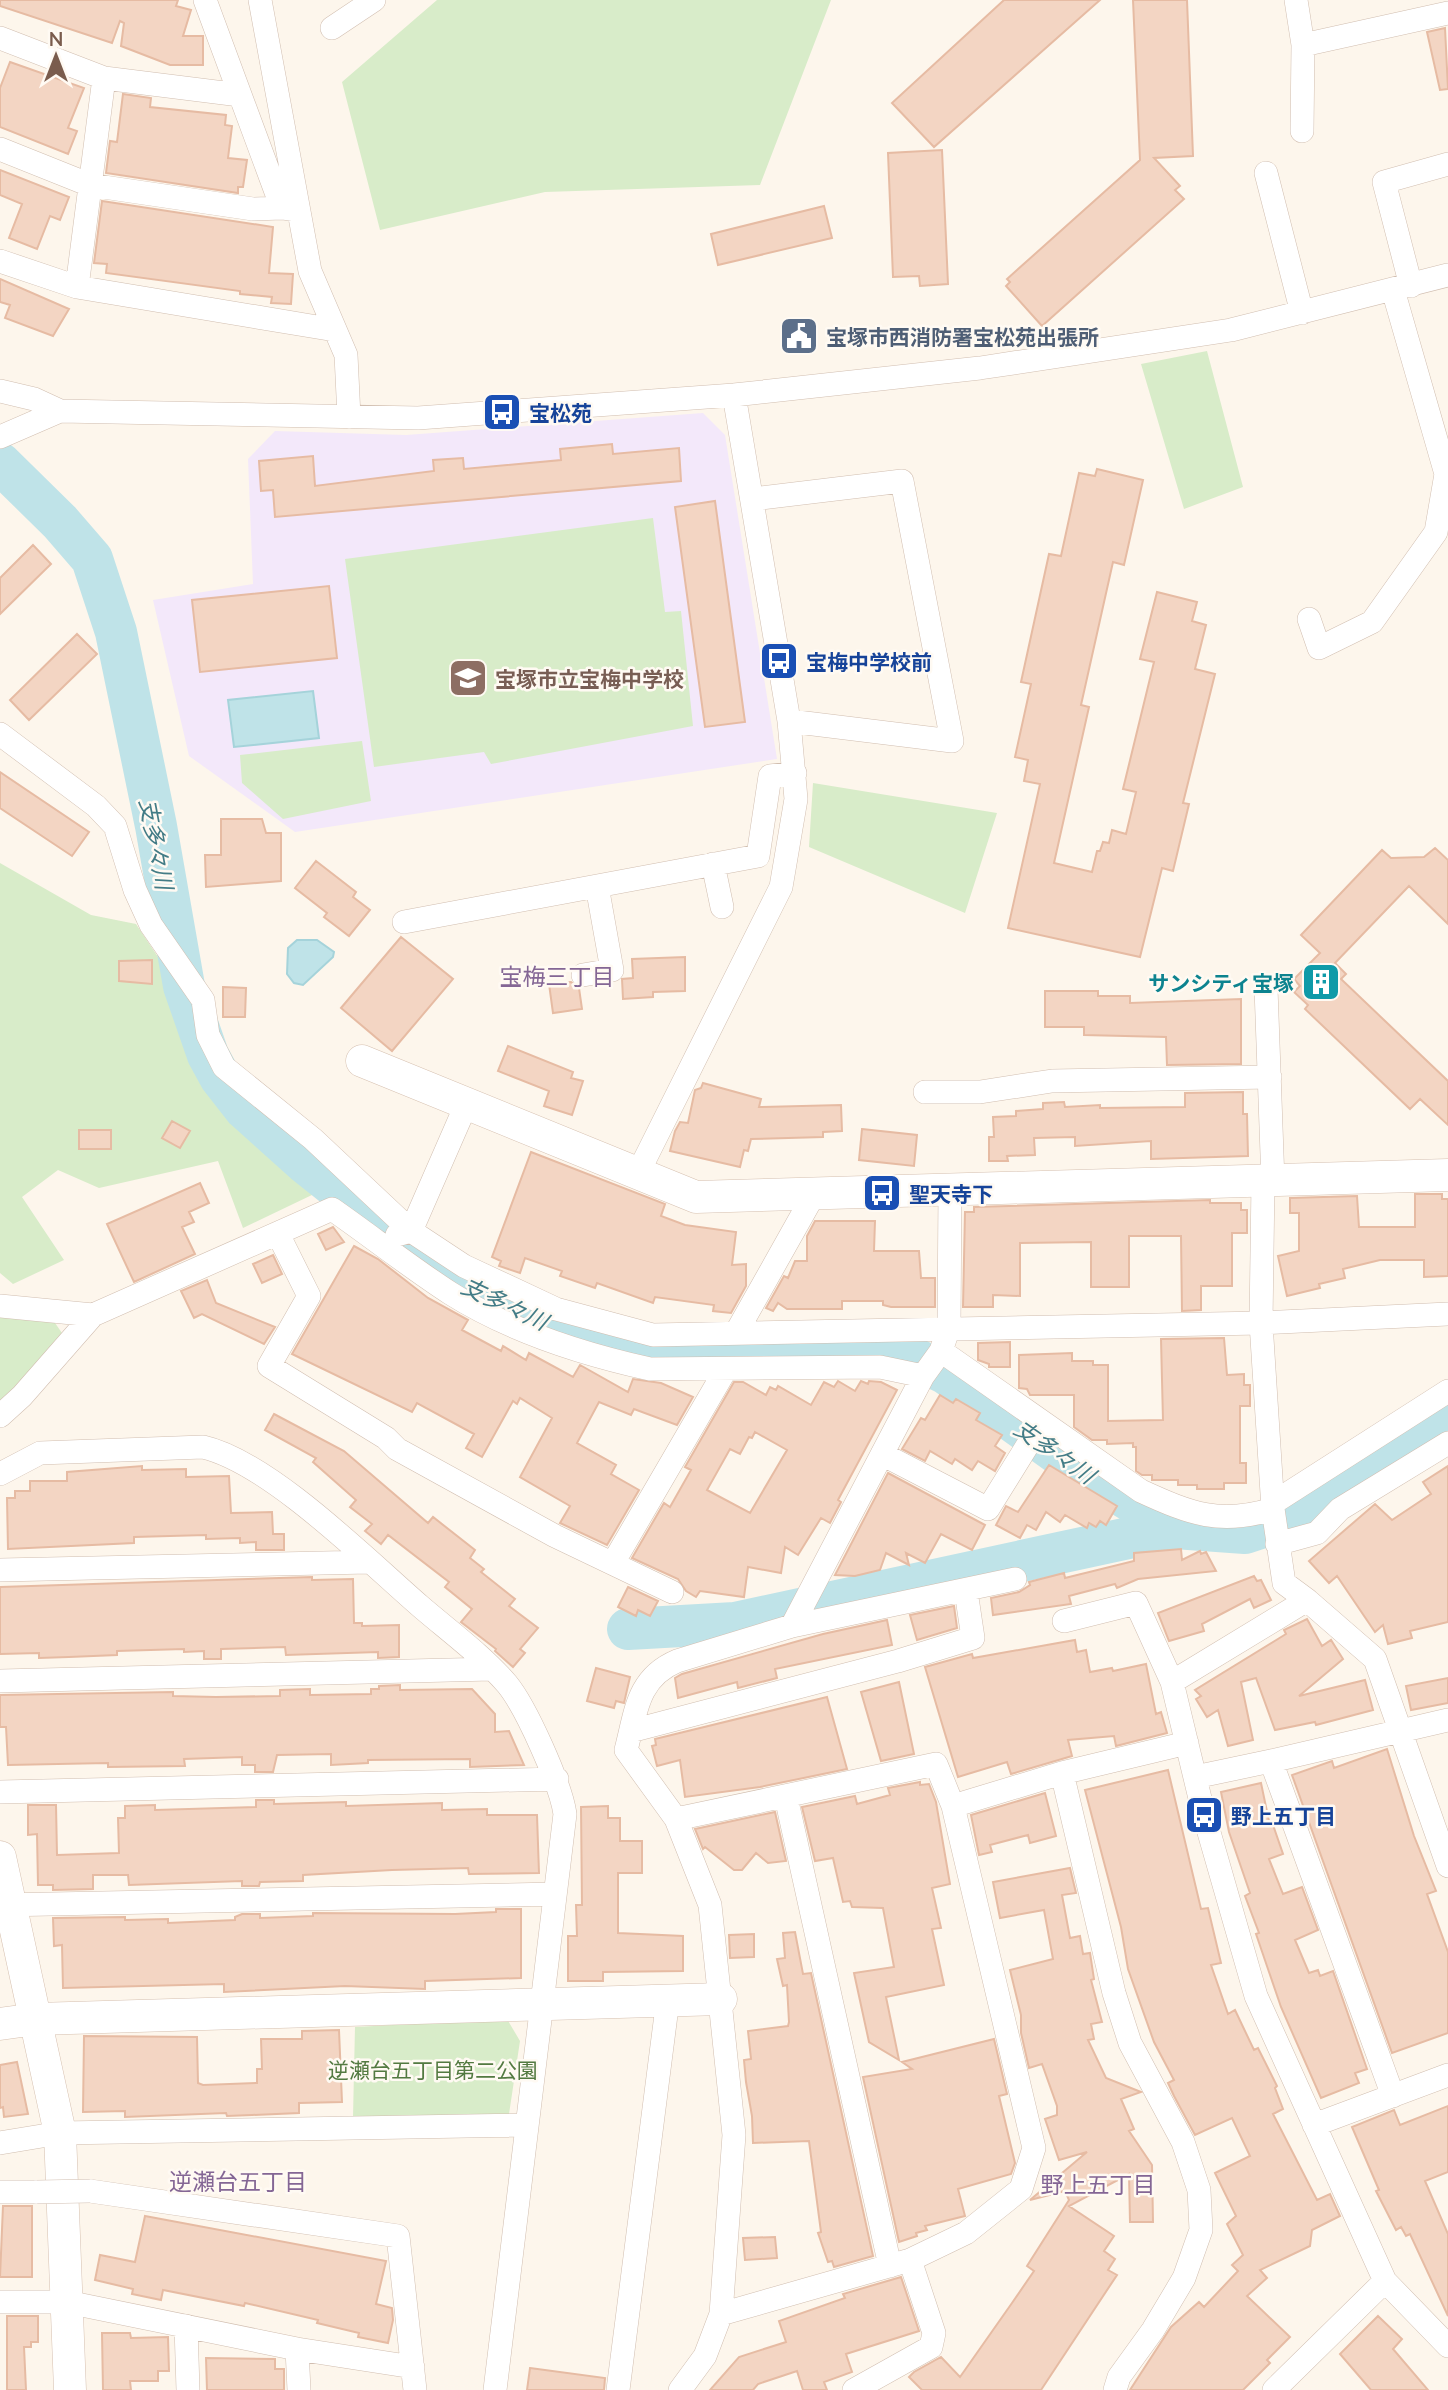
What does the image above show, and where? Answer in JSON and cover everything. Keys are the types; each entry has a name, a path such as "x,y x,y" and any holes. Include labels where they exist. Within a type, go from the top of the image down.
{"street":[{"path":"205,0 240,95 290,209 310,271 346,355 349,416"},
{"path":"260,0 290,209"},
{"path":"332,29 374,0"},
{"path":"1296,0 1303,45 1302,131"},
{"path":"1303,45 1448,13"},
{"path":"0,38 104,78 240,95"},
{"path":"77,288 104,78"},
{"path":"0,149 90,185 253,209 290,209"},
{"path":"1309,619 1319,648 1372,622 1436,532 1446,474 1402,288 1384,182 1448,164"},
{"path":"1266,173 1301,313"},
{"path":"0,261 77,288 335,330"},
{"path":"0,391 34,399 60,411 418,418 734,395 994,366 1231,330 1448,275"},
{"path":"637,1175 781,887 795,808 795,773 789,721 734,395"},
{"path":"3,436 60,411"},
{"path":"753,499 902,481 952,741 789,721"},
{"path":"0,734 96,806 115,826 135,890 151,925 202,1000 208,1035 224,1067 313,1139 411,1231 464,1266 556,1309 653,1335 949,1327 1261,1323 1448,1314"},
{"path":"404,922 758,856 770,776 795,773"},
{"path":"713,864 722,907"},
{"path":"583,975 611,970 597,886"},
{"path":"1266,988 1270,1077 1261,1323 1273,1506 1284,1583 1375,1659 1448,1867"},
{"path":"362,1061 696,1198 1448,1175"},
{"path":"925,1092 980,1092 1052,1081 1270,1077"},
{"path":"378,1241 411,1231 466,1105"},
{"path":"792,1626 923,1376 941,1351 949,1327 950,1190"},
{"path":"736,1333 813,1196"},
{"path":"0,1416 93,1315 332,1209 452,1294 533,1334 650,1370 880,1367 923,1376"},
{"path":"278,1234 309,1296 269,1366 386,1438 397,1449 555,1536 672,1592"},
{"path":"0,1306 93,1315"},
{"path":"941,1351 1141,1490 1178,1508 1214,1518 1245,1517 1273,1506 1448,1391"},
{"path":"613,1563 726,1369"},
{"path":"882,1454 988,1509 1042,1422"},
{"path":"1277,1540 1317,1534 1340,1509 1448,1443"},
{"path":"0,1475 40,1453 204,1447 215,1450 254,1468 369,1562 509,1686 556,1779 565,1814 495,2390"},
{"path":"0,1570 369,1562"},
{"path":"680,2390 705,2357 721,2314 734,2135 709,1905 676,1819 626,1750 648,1679 660,1668 792,1626 1015,1579"},
{"path":"631,1731 898,1661 973,1638 965,1591"},
{"path":"1172,1682 1307,1600"},
{"path":"1063,1621 1136,1603 1172,1682 1252,1987 1385,2281 1448,2346"},
{"path":"0,1682 492,1669"},
{"path":"1195,1777 1448,1720"},
{"path":"953,1805 1062,1773 1187,1743"},
{"path":"1271,1761 1392,2096"},
{"path":"676,1819 936,1764 953,1805 1034,2148 1021,2189 965,2233 900,2263 721,2314"},
{"path":"1062,1773 1114,1993 1126,2030 1183,2141 1199,2190 1201,2230 1184,2278 1153,2330 1119,2377 1115,2390"},
{"path":"0,1792 556,1779"},
{"path":"786,1797 900,2263 934,2333 931,2347 854,2390"},
{"path":"0,1857 5,1904 36,2018 60,2133 70,2390"},
{"path":"5,1904 555,1894"},
{"path":"618,2390 668,1999"},
{"path":"0,2024 36,2018 721,1999"},
{"path":"1314,2125 1448,2075"},
{"path":"0,2143 60,2133 527,2125"},
{"path":"0,2192 90,2191 398,2236 414,2379 297,2349 67,2302 0,2302"},
{"path":"1274,2390 1385,2281"},
{"path":"186,2326 188,2390"},
{"path":"297,2349 299,2390"}],"shaded area":[{"name":"宝塚市立宝梅中学校","path":"703,413 725,435 777,759 295,832 189,756 153,600 253,584 248,459 275,431 406,435"}],"green space":[{"path":"437,0 831,0 760,185 545,192 380,230 342,82"},
{"path":"1207,351 1243,487 1184,509 1141,364"},
{"path":"653,518 665,612 681,611 693,726 491,764 484,752 374,767 345,559"},
{"path":"362,741 371,801 283,819 242,783 240,755"},
{"path":"813,783 997,813 965,913 809,847"},
{"path":"0,863 91,915 136,924 172,978 178,1009 209,1091 314,1194 243,1228 218,1161 99,1188 58,1170 22,1197 64,1260 13,1284 0,1273"},
{"path":"0,1317 53,1320 64,1336 0,1402"},
{"name":"逆瀬台五丁目第二公園","path":"507,2019 520,2041 509,2114 353,2117 355,2027"}],"water":[{"path":"313,691 319,738 234,747 228,700"},
{"path":"297,940 317,940 334,952 333,957 303,985 294,983 287,974 288,948"}],"building":[{"path":"0,0 178,0 176,6 191,10 183,36 203,36 203,65 170,65 121,46 124,23 120,21 112,43 0,6"},
{"path":"1004,0 1100,0 934,147 892,103"},
{"path":"1133,0 1187,0 1193,156 1154,158 1180,186 1175,190 1184,199 1042,326 1006,286 1010,282 1007,279 1140,160"},
{"path":"1445,28 1448,89 1440,90 1427,32"},
{"path":"10,62 84,88 68,128 77,131 68,154 0,127 0,88"},
{"path":"123,94 151,98 150,107 226,115 225,125 232,126 228,158 247,160 243,187 238,187 238,193 106,173 110,141 117,142"},
{"path":"942,150 948,284 920,286 919,276 893,277 888,153"},
{"path":"0,170 69,197 60,220 50,216 37,249 9,238 22,204 0,195"},
{"path":"102,201 273,227 269,273 293,274 291,304 271,303 272,297 240,294 240,291 106,273 107,264 94,263"},
{"path":"824,206 832,238 718,265 711,234"},
{"path":"0,279 69,309 53,336 5,318 10,305 0,302"},
{"path":"612,444 613,454 679,448 681,481 275,517 273,490 261,491 259,461 313,456 315,486 434,471 433,460 463,458 464,469 561,460 560,449"},
{"path":"1097,469 1143,480 1124,565 1113,562 1081,705 1089,707 1054,863 1092,872 1097,851 1100,851 1103,842 1109,843 1112,830 1126,834 1136,792 1123,789 1154,662 1140,659 1157,592 1197,602 1192,621 1206,625 1195,669 1215,674 1183,803 1189,804 1173,871 1162,868 1140,957 1008,928 1040,784 1024,781 1028,760 1015,757 1031,684 1021,682 1049,554 1061,556 1079,473 1095,476"},
{"path":"715,501 745,722 705,727 675,507"},
{"path":"33,545 51,564 0,614 0,578"},
{"path":"329,586 337,658 200,672 192,600"},
{"path":"77,634 97,654 29,720 10,700"},
{"path":"0,772 89,832 72,856 0,808"},
{"path":"221,819 262,819 266,833 281,833 281,881 206,887 205,855 221,855"},
{"name":"サンシティ宝塚","path":"1435,848 1448,860 1448,924 1409,886 1335,963 1346,974 1341,979 1448,1081 1448,1125 1420,1099 1410,1109 1305,1009 1308,1005 1294,992 1300,986 1294,979 1320,953 1301,935 1382,850 1391,858 1424,857"},
{"path":"316,861 356,892 353,897 370,910 349,936 324,917 327,913 295,888"},
{"path":"401,937 453,979 392,1051 341,1008"},
{"path":"685,957 685,991 653,992 653,997 623,999 622,979 633,978 632,959"},
{"path":"152,960 152,984 119,981 119,961"},
{"path":"571,982 579,988 582,1009 553,1013 549,984"},
{"path":"223,987 246,988 245,1017 223,1017"},
{"path":"1045,991 1098,991 1098,996 1130,996 1130,1003 1241,999 1241,1064 1167,1065 1166,1037 1084,1035 1084,1027 1045,1027"},
{"path":"508,1046 573,1072 571,1078 583,1081 572,1115 544,1106 549,1091 498,1071"},
{"path":"703,1083 761,1099 759,1107 841,1105 842,1131 823,1132 823,1137 751,1139 748,1151 744,1150 740,1167 670,1151 675,1131 680,1122 688,1123 695,1090 701,1088"},
{"path":"1243,1092 1243,1114 1247,1114 1248,1156 1151,1159 1151,1141 1075,1146 1075,1137 1034,1138 1035,1155 1007,1156 1008,1161 989,1161 989,1137 994,1137 993,1117 1016,1116 1016,1111 1043,1109 1043,1103 1064,1102 1065,1107 1100,1105 1100,1108 1185,1107 1185,1093"},
{"path":"172,1121 190,1131 180,1148 162,1138"},
{"path":"862,1129 917,1135 914,1166 859,1160"},
{"path":"79,1130 111,1130 111,1149 79,1149"},
{"path":"531,1152 665,1204 661,1216 685,1225 736,1232 732,1265 746,1264 746,1286 731,1313 713,1311 714,1305 655,1297 653,1303 597,1283 595,1288 560,1276 562,1271 525,1258 520,1273 499,1266 501,1261 492,1257"},
{"path":"200,1183 209,1203 189,1212 194,1222 182,1227 195,1254 134,1282 107,1224"},
{"path":"1415,1194 1442,1194 1442,1199 1448,1199 1448,1276 1424,1277 1424,1260 1380,1260 1343,1269 1345,1278 1319,1284 1320,1288 1287,1296 1278,1256 1299,1251 1299,1213 1290,1213 1290,1198 1357,1196 1359,1227 1415,1227"},
{"path":"1210,1200 1210,1203 1241,1203 1241,1210 1247,1210 1247,1233 1232,1233 1232,1286 1201,1286 1201,1310 1182,1311 1181,1236 1129,1236 1129,1287 1091,1287 1091,1242 1020,1243 1020,1296 993,1295 993,1307 963,1307 965,1212 974,1212 974,1207"},
{"path":"815,1221 875,1221 874,1251 919,1251 921,1278 935,1278 935,1307 891,1307 883,1305 883,1301 842,1301 842,1309 787,1309 778,1303 773,1311 766,1308 784,1276 788,1278 795,1261 807,1261 807,1236"},
{"path":"333,1227 344,1242 326,1250 318,1234"},
{"path":"354,1246 378,1259 428,1298 468,1320 462,1330 501,1351 503,1346 526,1360 529,1353 573,1377 580,1365 628,1392 633,1379 661,1383 693,1397 677,1425 634,1409 631,1415 599,1402 577,1443 616,1465 611,1474 639,1490 607,1545 560,1523 570,1506 520,1477 552,1418 520,1398 517,1404 513,1401 482,1457 466,1448 474,1434 417,1403 412,1412 292,1354"},
{"path":"273,1255 282,1274 262,1283 253,1264"},
{"path":"207,1280 216,1303 275,1327 264,1344 202,1314 194,1318 181,1291"},
{"path":"1224,1338 1227,1375 1244,1374 1244,1385 1250,1385 1250,1406 1240,1406 1240,1463 1246,1463 1246,1483 1224,1483 1224,1489 1197,1489 1197,1485 1178,1485 1178,1480 1152,1480 1152,1475 1142,1475 1136,1471 1136,1447 1133,1447 1133,1443 1107,1444 1107,1440 1092,1440 1074,1427 1074,1395 1030,1395 1027,1389 1019,1388 1019,1355 1072,1353 1072,1361 1093,1361 1093,1365 1108,1365 1108,1421 1163,1420 1161,1339"},
{"path":"1010,1342 1010,1367 989,1367 989,1364 978,1360 978,1343"},
{"path":"838,1381 855,1391 861,1381 868,1384 869,1381 881,1382 897,1390 838,1500 841,1502 830,1523 821,1518 798,1555 785,1547 781,1573 748,1567 744,1597 700,1591 696,1597 686,1591 678,1579 632,1558 664,1503 670,1507 691,1470 685,1467 734,1382 743,1382 766,1395 770,1387 776,1390 778,1386 811,1405 824,1382 834,1387","holes":["755,1432 787,1450 750,1513 707,1490 730,1449 740,1454 749,1437 752,1438"]},
{"path":"940,1395 953,1403 956,1399 980,1413 976,1420 1002,1435 995,1446 1005,1453 995,1471 978,1461 972,1470 955,1459 952,1464 930,1451 925,1461 902,1449 921,1418 925,1420"},
{"path":"274,1414 344,1451 428,1523 433,1517 475,1550 470,1558 484,1569 481,1572 515,1599 509,1606 538,1628 520,1649 525,1653 513,1667 495,1651 496,1649 461,1622 472,1609 445,1587 449,1582 388,1535 381,1544 365,1531 372,1524 350,1507 356,1500 313,1462 316,1458 265,1430"},
{"path":"1049,1465 1117,1506 1106,1525 1100,1521 1096,1527 1089,1523 1087,1528 1065,1515 1060,1522 1046,1512 1036,1530 1027,1525 1020,1538 996,1525 1006,1506 1018,1512"},
{"path":"142,1466 142,1470 186,1469 186,1477 229,1476 231,1513 272,1512 273,1534 284,1534 284,1550 256,1550 256,1542 240,1543 240,1538 206,1539 206,1535 134,1537 134,1543 8,1549 7,1498 15,1498 15,1491 30,1491 30,1481 67,1481 67,1472"},
{"path":"1448,1466 1448,1622 1410,1631 1412,1638 1388,1644 1383,1625 1375,1632 1337,1576 1329,1583 1309,1561 1375,1504 1392,1520 1431,1494 1423,1482"},
{"path":"888,1473 985,1525 972,1550 941,1534 925,1563 906,1553 909,1565 886,1553 880,1570 855,1576 835,1575"},
{"path":"1181,1549 1182,1560 1200,1551 1201,1554 1206,1552 1216,1571 1138,1579 1117,1588 1115,1584 1069,1596 1071,1604 993,1615 991,1598 1019,1592 1030,1585 1029,1582 1064,1573 1065,1578 1134,1561 1134,1553"},
{"path":"1254,1576 1257,1581 1261,1580 1271,1600 1254,1608 1250,1599 1202,1624 1204,1631 1169,1641 1158,1613"},
{"path":"312,1577 312,1580 353,1579 354,1623 362,1623 362,1626 399,1625 399,1657 378,1658 378,1652 286,1655 285,1647 221,1649 221,1659 204,1659 204,1651 184,1652 184,1649 117,1651 117,1655 39,1658 39,1653 0,1654 0,1587"},
{"path":"628,1587 658,1601 650,1616 638,1610 636,1616 618,1607"},
{"path":"954,1606 957,1628 917,1640 910,1615"},
{"path":"1307,1619 1322,1646 1331,1640 1343,1659 1299,1696 1365,1680 1373,1710 1316,1725 1315,1722 1275,1730 1256,1678 1241,1682 1253,1740 1228,1746 1218,1710 1207,1717 1196,1699 1201,1696 1195,1690 1286,1634 1284,1630"},
{"path":"887,1620 892,1645 775,1669 777,1678 738,1688 737,1682 678,1698 675,1678 682,1674 823,1634"},
{"path":"1075,1640 1077,1652 1086,1650 1090,1672 1112,1668 1113,1671 1146,1664 1156,1714 1161,1712 1167,1733 1116,1746 1114,1736 1068,1740 1072,1756 1011,1774 1007,1762 958,1777 925,1667 972,1654 973,1658"},
{"path":"596,1668 630,1677 624,1703 616,1701 614,1708 587,1701"},
{"path":"1448,1678 1448,1703 1411,1710 1406,1686"},
{"path":"899,1682 914,1754 881,1761 861,1692"},
{"path":"400,1685 400,1690 472,1689 495,1714 495,1732 509,1731 524,1765 470,1767 470,1759 368,1760 368,1763 331,1765 331,1754 277,1755 273,1772 255,1772 255,1765 242,1765 242,1757 184,1759 185,1766 108,1767 108,1763 8,1765 6,1727 0,1727 0,1695 173,1692 173,1696 280,1696 280,1690 310,1689 310,1695 371,1694 371,1689 379,1689 379,1686"},
{"path":"827,1697 847,1769 760,1787 685,1797 680,1760 657,1766 652,1746 656,1745 655,1739"},
{"path":"1387,1749 1414,1836 1436,1891 1427,1894 1448,1952 1448,2033 1392,2053 1292,1775 1332,1761 1334,1768"},
{"path":"1168,1770 1201,1909 1208,1908 1221,1963 1211,1965 1228,2014 1235,2010 1254,2050 1258,2048 1277,2086 1275,2088 1283,2109 1273,2114 1317,2200 1330,2194 1340,2216 1312,2230 1310,2246 1260,2270 1267,2278 1247,2296 1290,2337 1267,2360 1270,2363 1243,2390 1130,2390 1171,2327 1199,2302 1204,2307 1238,2271 1232,2265 1243,2255 1227,2224 1236,2216 1215,2173 1250,2156 1232,2118 1195,2135 1168,2083 1174,2080 1154,2042 1128,1969 1121,1927 1085,1790"},
{"path":"920,1782 920,1785 929,1784 936,1802 950,1884 932,1888 941,1928 932,1929 944,1985 886,1997 899,2060 869,2042 854,1973 894,1967 883,1908 852,1907 850,1901 843,1902 833,1858 815,1861 802,1807 855,1796 857,1804 890,1795 888,1788"},
{"path":"1261,1783 1270,1826 1273,1825 1283,1854 1269,1859 1283,1894 1302,1887 1318,1930 1295,1940 1309,1973 1318,1970 1320,1976 1333,1971 1367,2069 1355,2073 1359,2083 1321,2098 1281,2007 1256,1934 1259,1933 1245,1896 1250,1893 1229,1832 1221,1792"},
{"path":"1045,1793 1056,1836 1030,1843 1028,1835 990,1845 992,1852 979,1855 971,1815"},
{"path":"256,1800 274,1800 274,1804 346,1802 346,1806 442,1803 442,1810 487,1809 487,1815 537,1815 539,1873 469,1874 468,1868 392,1870 303,1875 303,1881 260,1882 259,1886 242,1886 242,1881 129,1885 128,1875 93,1875 93,1889 53,1890 53,1885 38,1885 37,1834 28,1835 28,1805 56,1805 57,1855 119,1853 118,1818 125,1818 125,1806 155,1805 155,1810 256,1807"},
{"path":"608,1806 608,1818 620,1818 620,1841 642,1841 642,1873 618,1873 618,1933 683,1936 683,1971 603,1972 603,1981 568,1981 568,1936 577,1936 576,1905 582,1905 581,1807"},
{"path":"775,1812 786,1861 768,1863 756,1853 742,1870 734,1870 705,1847 703,1849 695,1829"},
{"path":"1070,1868 1076,1893 1062,1895 1070,1938 1080,1936 1083,1954 1090,1953 1094,1979 1091,1980 1102,2022 1091,2024 1094,2039 1088,2040 1106,2078 1141,2092 1121,2099 1134,2129 1129,2131 1152,2165 1153,2222 1130,2222 1129,2174 1069,2206 1114,2236 1104,2251 1115,2259 1108,2270 1117,2275 1041,2390 922,2390 909,2377 914,2372 941,2357 960,2377 1012,2303 1034,2271 1027,2266 1069,2200 1065,2191 1030,2200 1087,2152 1059,2160 1045,2119 1057,2115 1057,2106 1042,2064 1029,2068 1021,2033 1021,2015 1010,1970 1053,1959 1044,1910 1000,1918 993,1882"},
{"path":"496,1909 521,1909 521,1978 425,1981 425,1989 345,1986 224,1992 224,1984 63,1988 62,1945 54,1946 53,1918 125,1917 125,1920 168,1919 168,1923 235,1920 235,1917 242,1914 260,1914 260,1918 313,1916 313,1913 455,1914 496,1912"},
{"path":"795,1932 803,1974 811,1973 873,2256 834,2267 832,2261 828,2262 818,2233 821,2232 809,2141 753,2143 744,2060 751,2059 748,2031 788,2026 787,1985 783,1986 777,1959 785,1958 783,1933"},
{"path":"754,1934 754,1957 730,1958 729,1935"},
{"path":"339,2030 342,2102 299,2103 299,2113 227,2116 226,2113 125,2117 125,2111 83,2112 84,2036 197,2037 198,2083 203,2085 257,2083 257,2069 262,2069 261,2039 302,2039 302,2031"},
{"path":"994,2039 1007,2094 999,2096 1015,2163 1011,2174 958,2189 965,2216 925,2226 927,2230 899,2242 863,2077 912,2069 902,2062"},
{"path":"17,2062 28,2114 4,2117 3,2107 0,2108 0,2065"},
{"path":"1448,2106 1448,2172 1425,2181 1448,2234 1448,2316 1410,2234 1406,2236 1401,2227 1396,2230 1376,2191 1379,2190 1352,2127 1394,2110 1400,2125"},
{"path":"3,2206 32,2206 32,2277 0,2277"},
{"path":"145,2216 386,2261 376,2304 392,2308 393,2320 388,2343 358,2337 359,2333 317,2323 318,2320 245,2303 244,2306 163,2290 161,2300 132,2294 133,2289 95,2280 100,2255 135,2262"},
{"path":"775,2237 777,2258 745,2260 743,2238"},
{"path":"901,2277 919,2331 846,2354 852,2372 824,2382 827,2390 803,2390 797,2371 758,2384 753,2390 710,2390 739,2357 786,2342 779,2321 845,2298 843,2294"},
{"path":"7,2316 38,2316 38,2342 31,2342 31,2347 24,2347 26,2390 7,2390"},
{"path":"1378,2316 1402,2339 1393,2349 1428,2390 1371,2390 1340,2354"},
{"path":"102,2333 130,2333 131,2338 168,2337 169,2371 158,2371 158,2381 130,2381 131,2390 103,2390"},
{"path":"206,2358 275,2359 275,2369 284,2369 284,2390 207,2390"},
{"path":"530,2368 605,2378 604,2390 527,2390"}],"waterway":[{"name":"支多々川","path":"0,463 60,522 92,559 116,632 156,826 184,986 208,1055 220,1077 245,1109 304,1162 447,1276 520,1315 593,1340 639,1352 903,1353 945,1373 1082,1471 1175,1528 1245,1533 1310,1512 1448,1421"},
{"path":"628,1629 735,1623 1175,1528"}],"place":[{"name":"宝塚市西消防署宝松苑出張所","path":"799,336"},
{"name":"宝松苑","path":"502,412"},
{"name":"宝梅中学校前","path":"779,661"},
{"name":"宝塚市立宝梅中学校","path":"468,678"},
{"name":"サンシティ宝塚","path":"1321,982"},
{"name":"聖天寺下","path":"882,1193"},
{"name":"野上五丁目","path":"1204,1815"}],"district":[{"name":"宝梅三丁目","path":"557,976"},
{"name":"逆瀬台五丁目","path":"238,2181"},
{"name":"野上五丁目","path":"1098,2184"}]}
